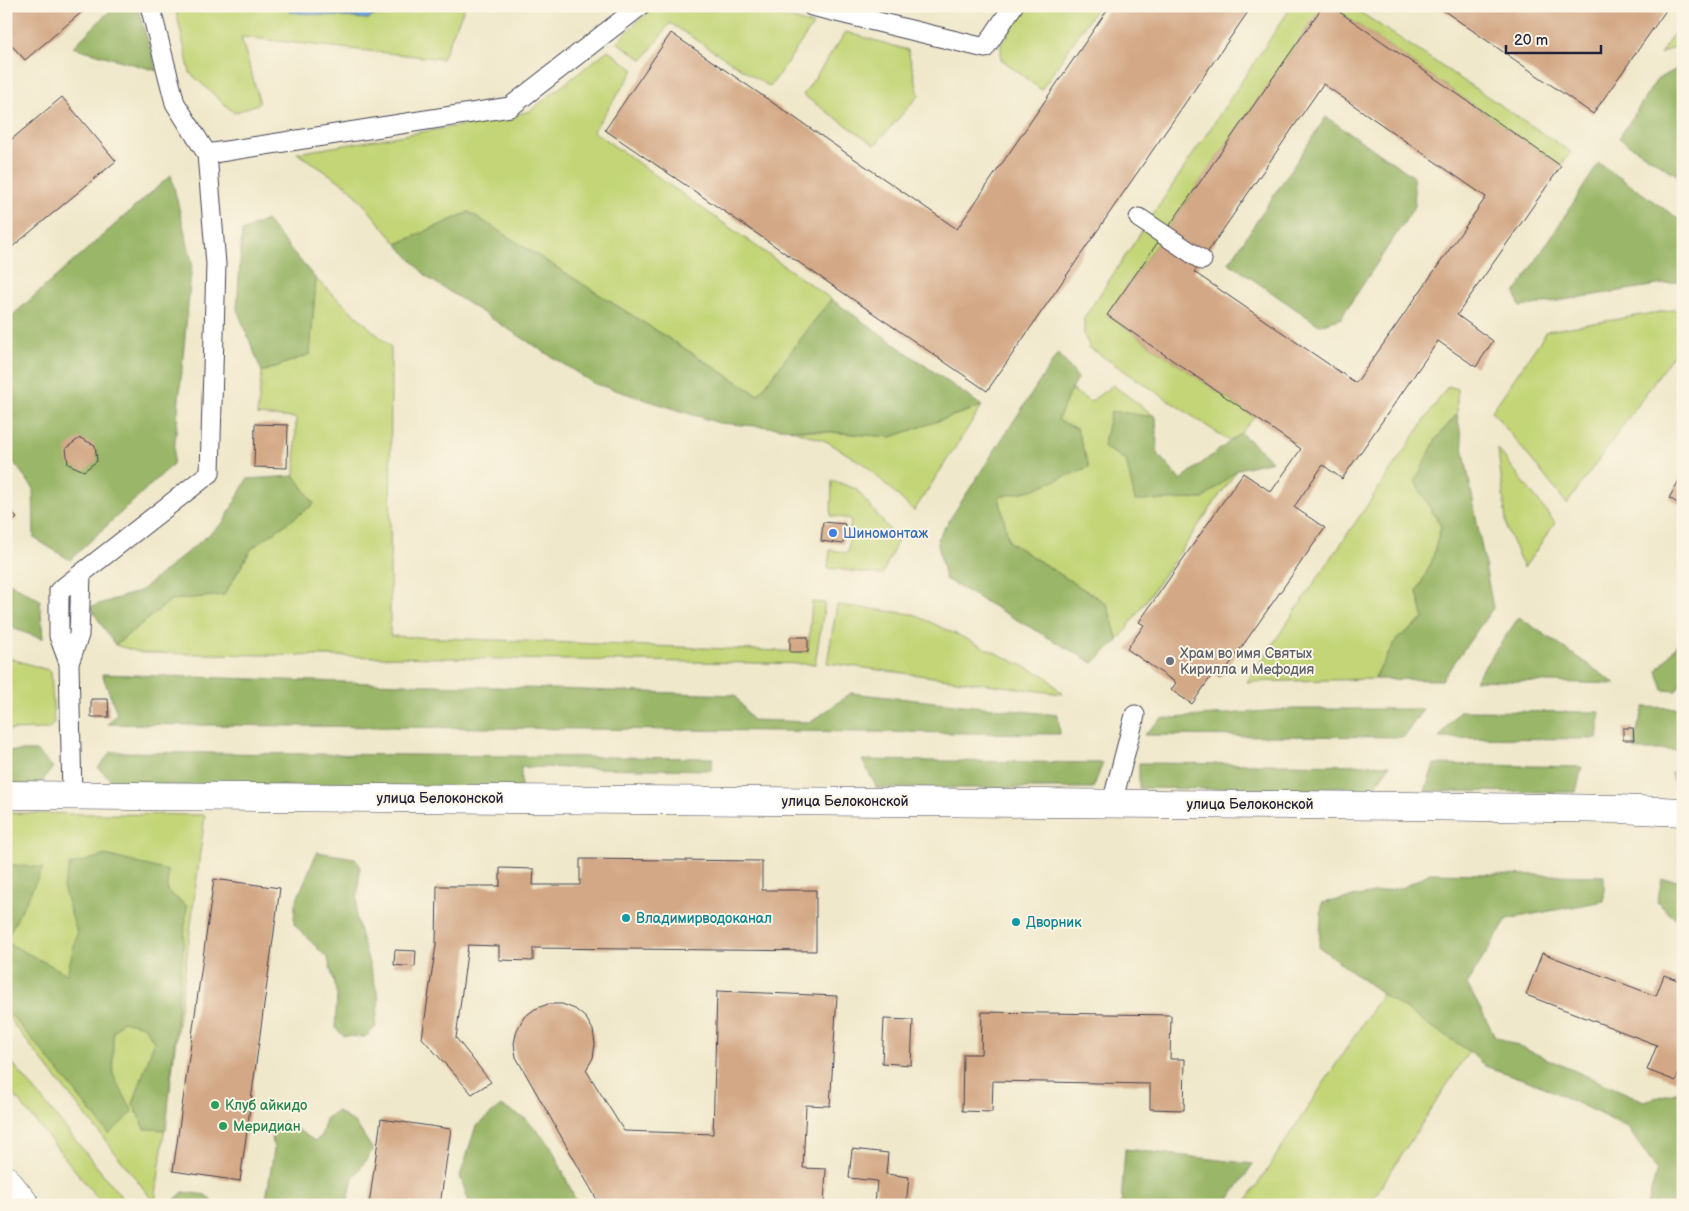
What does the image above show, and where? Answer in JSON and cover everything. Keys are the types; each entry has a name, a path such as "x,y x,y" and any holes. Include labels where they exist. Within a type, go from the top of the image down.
{"street":[{"name":"улица Белоконской","path":"6,795 1419,806 1618,809 1683,812"},
{"path":"6,1180 26,1205"}],"lane":[{"path":"72,795 68,663 60,636 59,591 210,473 216,264 207,154 175,103 150,6"},
{"path":"207,154 510,107 640,6"},
{"path":"812,6 985,48 1013,6"},
{"path":"1139,218 1202,260"},
{"path":"1112,803 1135,715"}],"green space":[{"path":"115,6 137,6 157,71 73,47"},
{"path":"175,6 286,6 290,12 367,19 394,6 465,6 442,59 241,37 260,103 234,113 190,73"},
{"path":"653,6 749,6 813,25 770,87 670,23 643,60 617,42"},
{"path":"1028,6 1098,6 1041,90 1001,59 1001,44"},
{"path":"1292,6 1323,6 1107,315 1254,417 1231,442 1090,348 1084,335 1084,318"},
{"path":"1331,6 1351,6 1571,152 1561,166"},
{"path":"1683,20 1683,42 1660,54"},
{"path":"846,32 908,50 919,95 875,145 803,95"},
{"path":"608,50 634,70 593,131 831,299 758,395 469,212 397,244 350,188 297,153 499,119 530,111"},
{"path":"1683,66 1683,179 1619,138 1657,79"},
{"path":"1326,117 1413,176 1415,206 1340,319 1319,325 1229,263"},
{"path":"1599,163 1683,222 1682,281 1520,307 1515,293"},
{"path":"171,175 192,262 173,464 70,560 34,538 33,488 6,452 6,321"},
{"path":"469,212 758,395 831,299 982,406 891,437 719,423 593,383 428,278 397,244"},
{"path":"266,220 316,279 310,354 262,372 237,309 242,231"},
{"path":"316,279 391,347 390,636 808,652 812,602 825,603 815,664 142,653 115,645 171,600 224,595 252,548 314,504 295,476 296,418 257,415 262,372 310,354"},
{"path":"1683,308 1683,341 1567,504 1492,411 1547,331"},
{"path":"1058,353 1078,378 1071,389 1058,420 1077,429 1089,467 1032,490 999,497 1009,542 1107,604 1118,641 1093,663 945,579 937,539"},
{"path":"1113,385 1156,417 1111,412 1103,447 1203,499 1238,469 1118,641 1107,604 1009,542 999,497 1031,490 1057,420 1071,389 1090,402"},
{"path":"1448,386 1457,389 1457,414 1436,439 1430,507 1441,526 1432,561 1417,592 1424,619 1397,639 1374,679 1247,682"},
{"path":"982,406 914,511 865,465 826,441 789,429 891,437"},
{"path":"1111,411 1156,417 1157,453 1180,480 1241,433 1272,461 1238,469 1203,499 1135,501 1126,460 1103,447"},
{"path":"1457,414 1493,608 1442,680 1374,679 1397,639 1424,619 1417,592 1432,561 1441,526 1415,482 1436,439"},
{"path":"1498,449 1555,523 1524,568 1507,530"},
{"path":"295,476 314,504 252,548 224,595 171,600 115,645 90,607 140,591 224,522 247,479"},
{"path":"832,480 856,489 898,540 882,575 828,568 830,550 848,553 851,519 831,516"},
{"path":"6,581 40,600 43,639 6,626"},
{"path":"837,605 913,614 1047,677 1062,694 827,663"},
{"path":"1519,617 1616,684 1475,680"},
{"path":"1683,637 1683,680 1676,691 1663,690 1657,671"},
{"path":"6,657 51,671 54,723 49,729 6,730"},
{"path":"102,674 735,695 752,720 811,722 851,693 1058,715 1060,734 108,724 117,713"},
{"path":"1644,707 1683,708 1683,750 1635,750 1634,740"},
{"path":"1293,709 1423,709 1404,737 1144,735 1161,719"},
{"path":"1459,711 1600,712 1597,739 1439,738"},
{"path":"6,751 36,751 53,767 39,786 6,786"},
{"path":"111,752 713,758 711,770 521,767 521,788 117,785 98,768"},
{"path":"862,760 1103,763 1093,788 877,788"},
{"path":"1139,763 1390,765 1372,791 1139,788"},
{"path":"1434,764 1582,767 1576,792 1425,791"},
{"path":"1671,773 1683,774 1683,798 1678,797"},
{"path":"6,813 205,815 155,1203 6,1015"},
{"path":"317,852 355,858 360,866 356,917 379,999 375,1028 365,1037 344,1036 335,1028 337,995 328,959 294,924 295,904"},
{"path":"106,855 168,871 167,891 187,906 166,1130 145,1129 133,1104 154,1042 144,1026 122,1021 113,1033 113,1075 133,1112 109,1134 39,1047 6,1010 6,942 67,974 77,933 63,887 70,865"},
{"path":"6,864 43,868 6,940"},
{"path":"1430,873 1604,876 1604,901 1507,919 1467,984 1495,1036 1644,1101 1683,1090 1683,1205 1647,1205 1657,1170 1627,1127 1537,1084 1485,1066 1469,1051 1382,994 1319,947 1322,903 1404,887"},
{"path":"1662,879 1683,880 1683,926 1657,902"},
{"path":"1382,994 1469,1051 1369,1205 1244,1205"},
{"path":"6,1055 128,1205 103,1205 6,1085"},
{"path":"501,1106 526,1119 551,1146 577,1203 574,1205 470,1205 460,1176 476,1126"},
{"path":"337,1111 357,1125 373,1150 353,1178 347,1205 265,1205 274,1150 271,1131 284,1121 315,1141 321,1137 326,1118"},
{"path":"1125,1149 1253,1164 1225,1205 1121,1205"},
{"path":"183,1192 206,1195 215,1205 169,1205"}],"water":[{"path":"286,6 394,6 368,19 290,12"}],"building":[{"path":"6,6 89,6 25,60 6,39"},
{"path":"1110,6 1252,6 987,391 605,130 671,33 957,229"},
{"path":"1323,6 1331,6 1561,166 1457,315 1493,341 1476,367 1438,341 1342,479 1323,465 1294,507 1325,528 1220,678 1213,674 1192,704 1171,690 1176,683 1127,649 1144,625 1139,622 1243,473 1271,492 1301,449 1107,315","holes":["1323,84 1486,197 1356,383 1194,272"]},
{"path":"1437,6 1669,6 1593,114"},
{"path":"62,97 116,161 6,252 6,144"},
{"path":"255,424 288,425 287,468 254,467"},
{"path":"80,438 95,445 97,461 84,471 68,464 66,448"},
{"path":"1680,479 1683,480 1683,506 1669,498"},
{"path":"6,505 17,518 6,527"},
{"name":"Шиномонтаж","path":"823,522 845,524 843,544 821,541"},
{"path":"790,637 808,637 808,652 790,652"},
{"path":"91,699 108,699 109,717 91,717"},
{"path":"1623,728 1633,728 1634,740 1623,740"},
{"name":"Владимирводоканал","path":"580,859 762,861 762,890 816,890 816,951 533,948 533,961 499,960 499,946 468,945 456,1038 491,1082 472,1094 422,1038 436,945 437,886 500,886 500,868 534,869 533,885 580,885"},
{"path":"214,879 280,888 240,1181 173,1171"},
{"path":"395,950 416,951 415,967 394,965"},
{"path":"1542,953 1656,996 1664,975 1683,982 1683,1062 1676,1081 1647,1070 1657,1045 1526,995"},
{"path":"717,991 837,996 830,1106 806,1105 803,1168 826,1169 824,1205 600,1205 516,1057 514,1043 517,1030 524,1017 535,1009 548,1004 562,1004 575,1009 586,1018 593,1030 595,1044 593,1058 586,1070 624,1131 713,1134"},
{"path":"982,1012 1171,1015 1170,1059 1185,1059 1184,1110 1150,1109 1150,1084 993,1081 992,1112 962,1111 963,1054 981,1054"},
{"path":"884,1019 913,1020 911,1065 882,1063"},
{"path":"381,1119 451,1129 440,1205 369,1205"},
{"path":"852,1149 888,1153 886,1174 909,1177 906,1205 875,1205 877,1181 849,1178"}],"place":[{"name":"Шиномонтаж","path":"833,533"},
{"name":"Храм во имя Святых Кирилла и Мефодия","path":"1170,661"},
{"name":"Владимирводоканал","path":"626,918"},
{"name":"Дворник","path":"1016,922"},
{"name":"Клуб айкидо","path":"215,1105"},
{"name":"Меридиан","path":"223,1126"}]}
